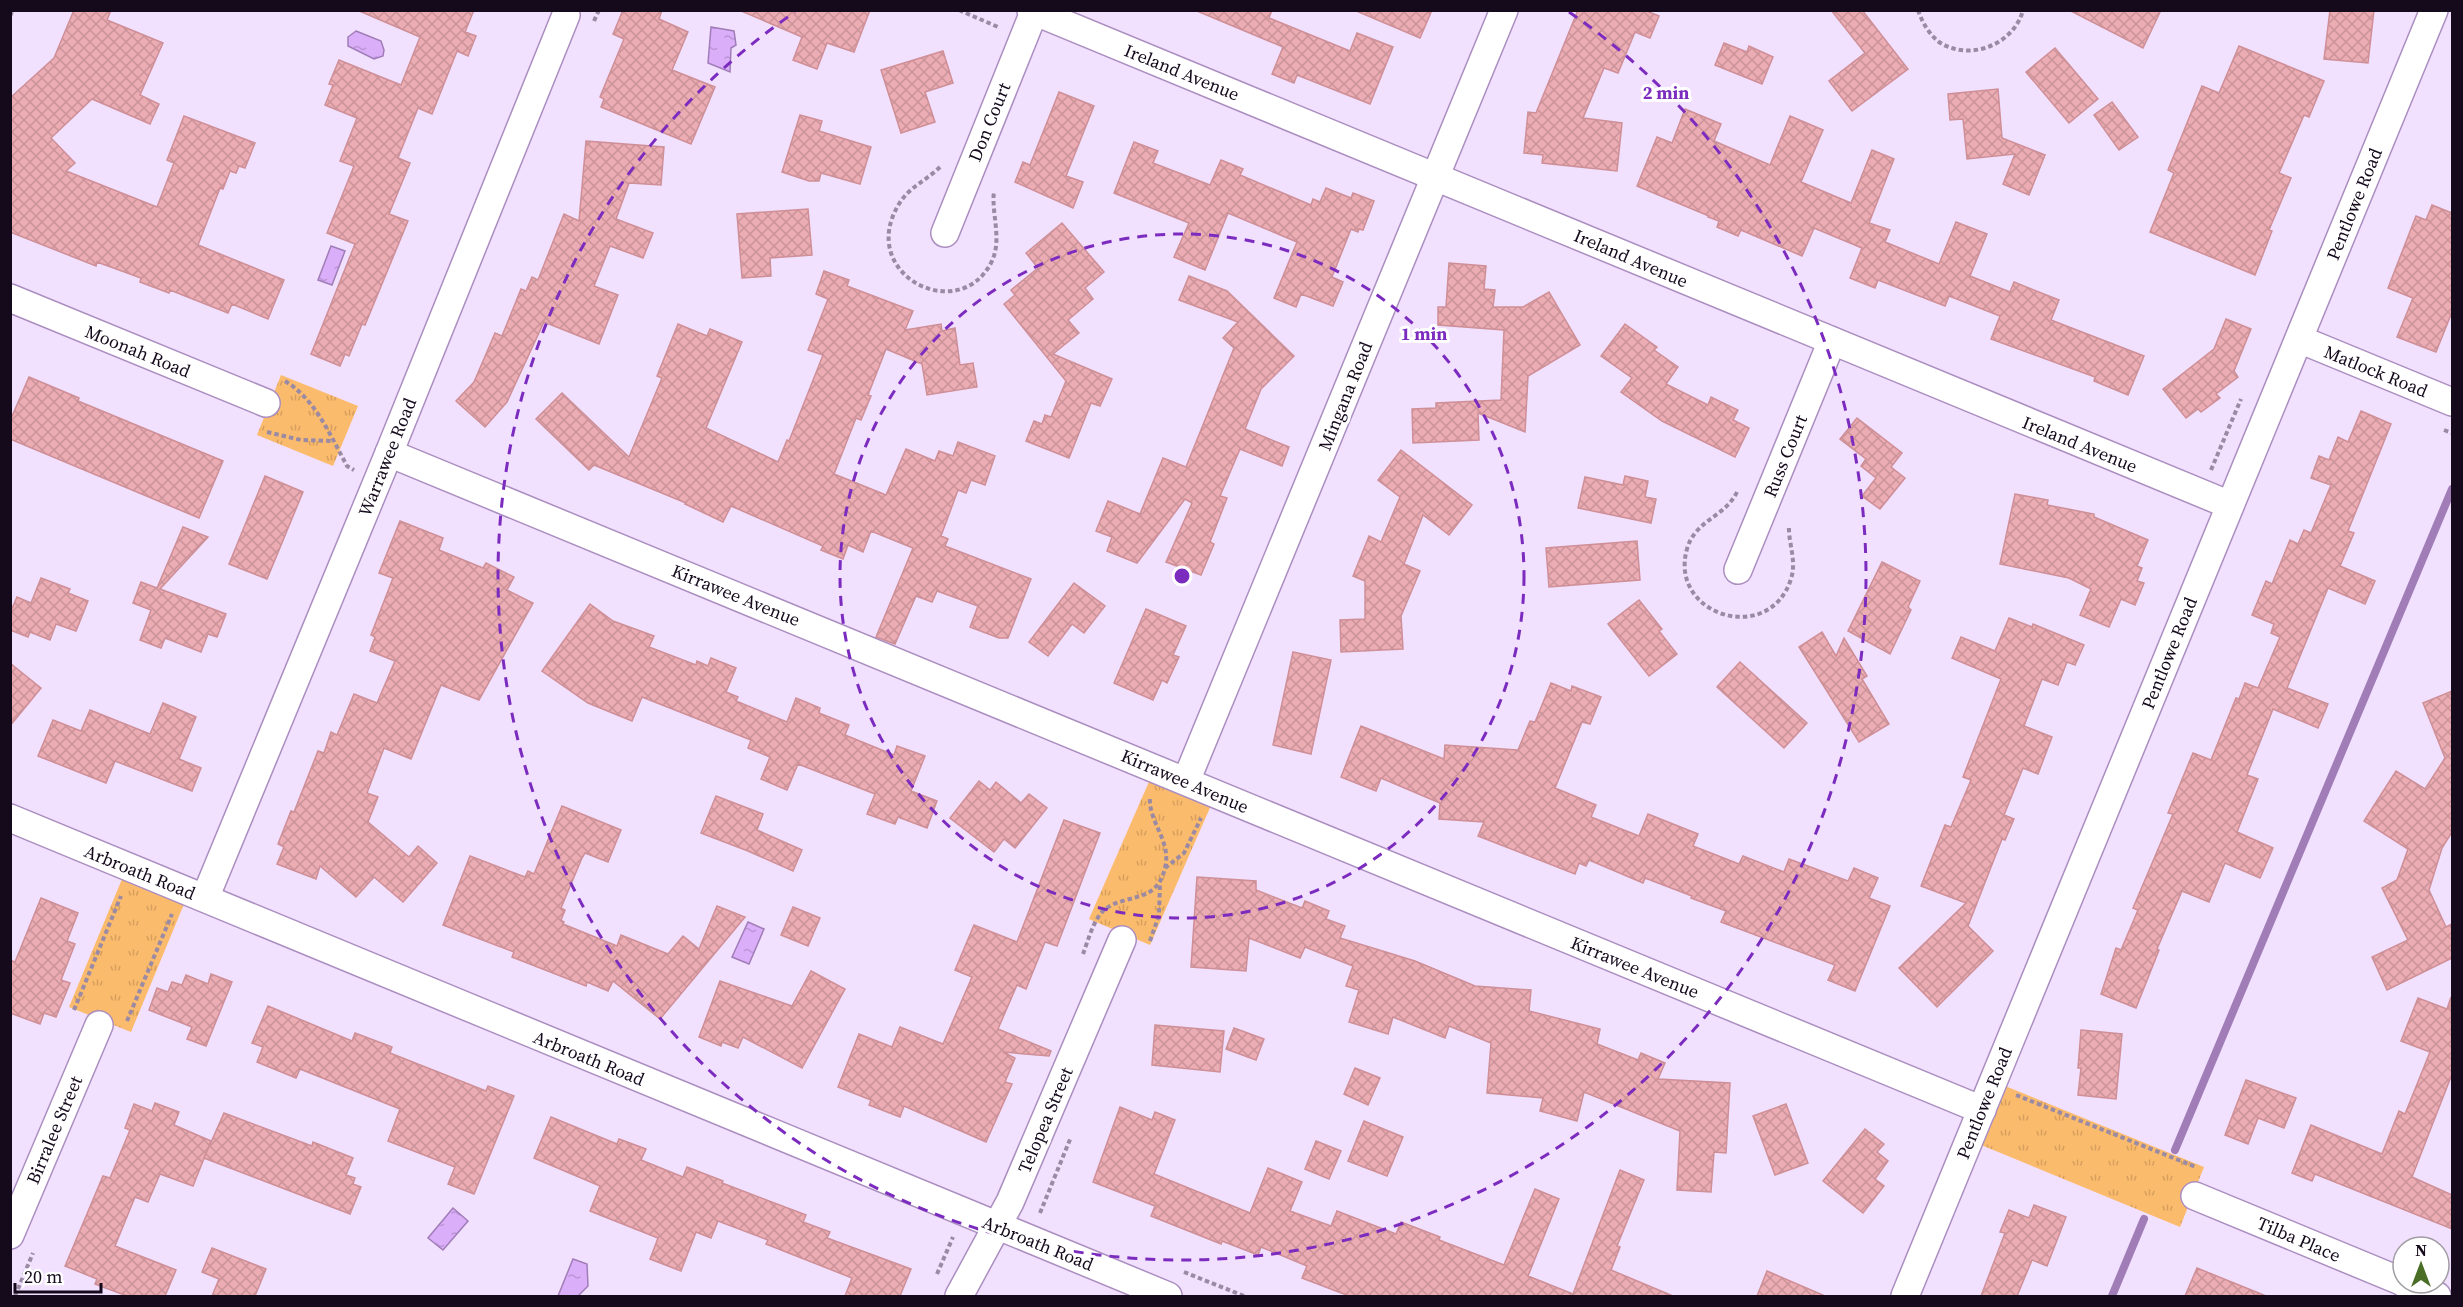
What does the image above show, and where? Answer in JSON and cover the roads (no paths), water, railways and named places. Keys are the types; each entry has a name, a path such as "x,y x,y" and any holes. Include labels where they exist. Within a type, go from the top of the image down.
{"street":[{"name":"Mingana Road","path":"1186,781 1504,10"},
{"name":"Pentlowe Road","path":"1905,1296 2434,10"},
{"name":"Ireland Avenue","path":"1033,11 2230,505"},
{"name":"Don Court","path":"945,233 1033,11"},
{"name":"Warrawee Road","path":"205,898 389,453 566,15"},
{"name":"Moonah Road","path":"10,298 266,403"},
{"name":"Matlock Road","path":"2299,339 2452,402"},
{"name":"Russ Court","path":"1738,570 1832,341"},
{"name":"Kirrawee Avenue","path":"389,453 1982,1110"},
{"name":"Arbroath Road","path":"10,818 1168,1296"},
{"name":"Telopea Street","path":"958,1296 1010,1202 1122,940"},
{"name":"Birralee Street","path":"10,1235 99,1025"},
{"name":"Tilba Place","path":"2195,1196 2391,1278"}],"water":[{"path":"711,27 734,31 736,45 731,48 730,72 708,63"},
{"path":"356,31 381,41 383,56 374,59 348,46 348,37"},
{"path":"331,246 345,251 332,285 318,280"},
{"path":"748,922 764,929 749,964 732,957"},
{"path":"453,1208 468,1221 443,1250 428,1238"},
{"path":"573,1259 587,1264 588,1286 578,1296 558,1296"}],"waterway":[{"path":"2175,1150 2452,489"},
{"path":"2112,1296 2144,1219"}]}
